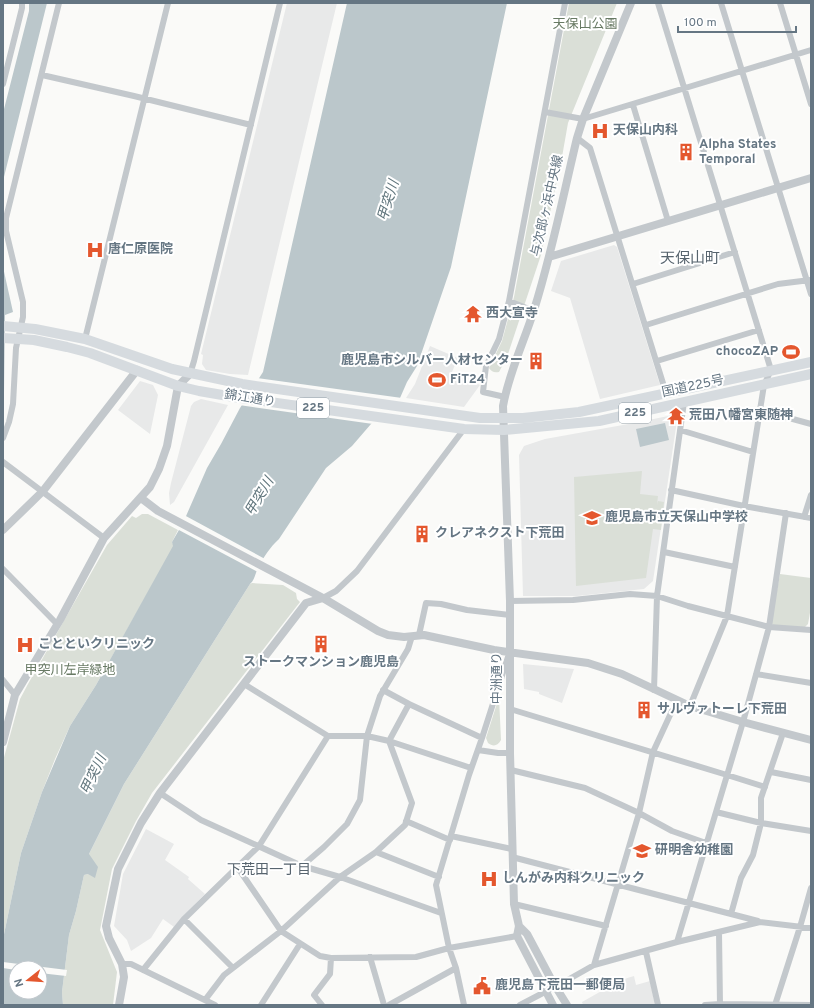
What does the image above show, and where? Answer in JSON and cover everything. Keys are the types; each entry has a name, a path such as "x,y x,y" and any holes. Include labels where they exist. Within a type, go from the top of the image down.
{"highway":[{"name":"錦江通り","path":"6,326 51,332 85,339 172,369 242,384 480,418 504,419"},
{"name":"錦江通り","path":"10,338 34,340 90,353 178,386 234,397 464,429 504,430"},
{"name":"国道225号","path":"504,419 579,412 811,362"},
{"name":"国道225号","path":"504,430 599,421 811,374"}],"street":[{"path":"3,84 22,3"},
{"path":"3,438 9,422 13,404 16,348 10,338 21,328 23,317 23,302 6,231 6,218 59,3"},
{"path":"85,339 168,3"},
{"path":"3,742 15,695 57,624 104,538 141,498 152,482 167,446 178,386 190,374 195,357 280,3"},
{"path":"505,397 483,392 486,366 499,339 509,301 565,3"},
{"name":"与次郎ヶ浜中央線","path":"504,430 505,397 534,311 549,257 577,138 583,119 631,3"},
{"path":"658,3 771,370 764,385 752,452 727,616 690,706"},
{"path":"721,3 777,188 809,280 811,294"},
{"path":"780,3 811,104"},
{"path":"545,112 583,119 811,50"},
{"path":"42,75 250,125"},
{"path":"632,105 668,221"},
{"path":"577,138 590,148 666,393"},
{"path":"549,257 811,178"},
{"path":"633,284 735,252"},
{"path":"646,325 778,284 809,280"},
{"path":"509,301 534,311"},
{"path":"657,361 759,330"},
{"path":"3,530 43,491 137,370"},
{"path":"654,690 657,596 684,402"},
{"path":"760,410 811,424"},
{"path":"119,1005 124,977 122,964 109,938 106,926 118,869 141,823 160,793 306,603 323,598 336,591 357,571 464,429"},
{"name":"中洲通り","path":"504,430 510,601 510,753 512,853 514,904 519,926 517,936"},
{"path":"680,430 752,452"},
{"path":"3,462 104,538"},
{"path":"671,490 744,506 811,518"},
{"path":"804,517 811,495"},
{"path":"141,498 163,513 323,598 378,631 388,635 404,637 424,634 489,649 588,663 622,674 690,706 811,740"},
{"path":"677,942 743,722 768,628 786,513"},
{"path":"664,552 734,567"},
{"path":"3,569 57,624"},
{"path":"510,601 573,600 630,594 657,596 768,628 811,629"},
{"path":"302,866 347,824 360,800 367,736 383,690 415,635 426,603 510,615"},
{"path":"464,1005 456,968 449,948 436,885 471,768 510,652"},
{"path":"756,674 811,684"},
{"path":"3,680 15,695"},
{"path":"244,684 328,736 367,736 389,741 471,768"},
{"path":"383,690 409,704 482,738"},
{"path":"594,966 638,813 653,752 677,700"},
{"path":"205,1000 224,975 280,931 340,877 376,852 405,824 412,803 389,741 409,704"},
{"path":"510,709 653,752 765,788"},
{"path":"731,914 741,878 753,855 761,823 761,798 783,733"},
{"path":"143,970 184,919 259,846 328,736"},
{"path":"478,750 510,753"},
{"path":"511,770 585,788 672,831 706,843"},
{"path":"771,772 811,780"},
{"path":"160,793 201,820 302,866 340,877 441,913"},
{"path":"716,812 761,823 811,831"},
{"path":"406,821 451,838 512,853 688,903 760,922 811,928"},
{"path":"376,852 439,877"},
{"path":"238,868 280,931 320,956 331,958 416,957 449,948 517,936 553,1005"},
{"path":"775,1004 811,888"},
{"path":"514,904 606,926"},
{"path":"184,919 233,968"},
{"path":"520,1005 594,966 677,942 760,922"},
{"name":"中洲通り","path":"519,926 527,934 555,987 567,1005"},
{"path":"719,932 720,1004"},
{"path":"261,1005 300,944"},
{"path":"646,952 658,1005"},
{"path":"370,957 384,1005"},
{"path":"322,1005 314,995 330,974 331,958"},
{"path":"122,964 131,964 215,1005"},
{"path":"389,1005 456,968"},
{"path":"705,1005 811,1005"}],"shaded area":[{"path":"287,3 337,3 248,375 206,370 202,364 203,355 201,354"},
{"path":"614,245 617,247 660,385 600,399 570,298 551,291 561,261"},
{"path":"430,346 458,358 452,372 480,385 464,407 406,398 415,384"},
{"path":"140,381 153,385 158,395 150,434 118,410"},
{"path":"201,399 228,405 174,502 170,505 169,493 171,483 191,406 194,402"},
{"name":"鹿児島市立天保山中学校","path":"678,414 653,581 644,589 577,596 523,596 519,455 524,446 545,439"},
{"path":"523,664 574,669 562,703 539,694 539,692 524,689"},
{"path":"146,829 174,844 165,860 189,877 188,879 205,894 174,927 163,919 151,938 131,951 127,940 114,926 123,874"},
{"path":"634,976 636,985 650,981 655,1005 583,1005 582,1002 621,980"}],"green space":[{"name":"天保山公園","path":"569,3 617,3 568,123 541,255 507,357 499,372 494,372 489,368 502,341 514,297"},
{"path":"642,471 640,494 658,496 657,505 658,501 664,502 661,530 653,529 646,578 576,586 574,477"},
{"name":"甲突川左岸緑地","path":"142,514 148,514 178,530 172,542 174,546 96,685 70,726 55,759 21,853 3,939 3,761 20,699 107,545 132,516 136,518"},
{"path":"780,574 811,578 811,607 808,624 804,628 773,625 771,622"},
{"path":"252,583 283,585 296,593 297,599 300,602 152,793 112,869 100,930 117,972 113,1005 63,1005 62,992 69,935 84,875 88,874 89,854 124,784"},
{"path":"499,697 501,740 497,745 494,745 488,743 486,738"}],"water":[{"path":"29,3 47,3 3,181 3,113 29,11"},
{"name":"甲突川","path":"347,3 507,3 451,267 417,366 407,382 400,398 371,424 352,446 326,468 279,539 264,557 254,578 124,784 89,854 98,867 95,878 88,874 84,875 69,935 62,992 63,1005 3,1005 3,939 21,853 42,792 70,726 96,685 173,546 172,542 183,523 207,468 240,408 263,372"},
{"path":"3,267 13,312 5,315 3,403"},
{"path":"665,423 669,440 640,447 636,429"}],"pier":[{"path":"257,378 402,398 373,424 239,405"},
{"path":"184,515 265,559 258,572 177,529"},
{"path":"3,962 8,963 8,969 3,968"},
{"path":"48,968 67,970 66,976 48,974"}],"place":[{"name":"天保山内科","path":"600,131"},
{"name":"Alpha States Temporal","path":"686,152"},
{"name":"唐仁原医院","path":"95,250"},
{"name":"西大宣寺","path":"473,314"},
{"name":"chocoZAP","path":"791,352"},
{"name":"鹿児島市シルバー人材センター","path":"536,361"},
{"name":"FiT24","path":"437,380"},
{"name":"荒田八幡宮東随神","path":"676,416"},
{"name":"鹿児島市立天保山中学校","path":"592,518"},
{"name":"クレアネクスト下荒田","path":"422,534"},
{"name":"ストークマンション鹿児島","path":"321,644"},
{"name":"ことといクリニック","path":"25,645"},
{"name":"サルヴァトーレ下荒田","path":"644,710"},
{"name":"研明舎幼稚園","path":"642,851"},
{"name":"しんがみ内科クリニック","path":"489,879"},
{"name":"鹿児島下荒田一郵便局","path":"482,986"}],"district":[{"name":"天保山町","path":"690,259"},
{"name":"下荒田一丁目","path":"269,870"}]}
